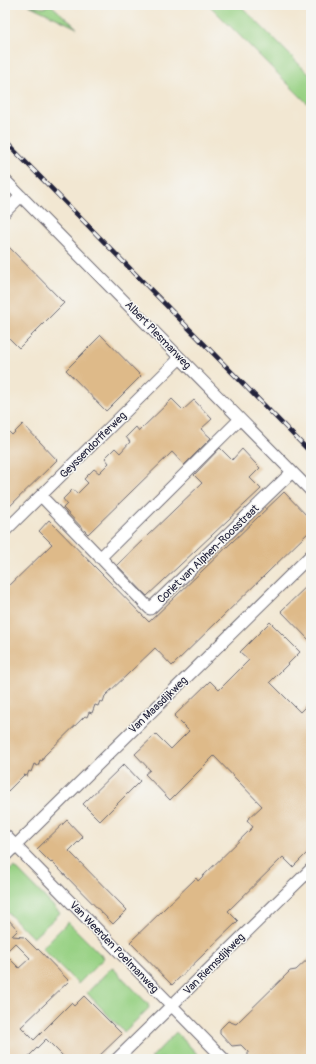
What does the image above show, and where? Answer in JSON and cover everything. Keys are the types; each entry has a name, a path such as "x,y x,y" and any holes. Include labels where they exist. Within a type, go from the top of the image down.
{"street":[{"name":"Albert Plesmanweg","path":"5,180 311,491"},
{"path":"5,212 21,196"},
{"name":"Geyssendorfferweg","path":"5,531 180,358"},
{"path":"100,558 240,419"},
{"name":"Coriet van Alphen-Roosstraat","path":"41,496 150,609 292,472"},
{"name":"Van Maasdijkweg","path":"5,856 311,555"},
{"name":"Van Weerden Poelmanweg","path":"5,835 224,1059"},
{"name":"Van Riemsdijkweg","path":"117,1059 311,869"}],"green space":[{"path":"29,5 45,8 47,5 51,5 77,28"},
{"path":"209,5 240,5 311,76 311,107"},
{"path":"15,867 60,913 33,938 5,910 5,873"},
{"path":"68,922 104,958 78,984 42,948"},
{"path":"112,967 148,1004 149,1008 124,1032 87,993"},
{"path":"176,1032 202,1059 151,1058"}],"building":[{"path":"5,243 64,303 19,348 5,334"},
{"path":"101,335 141,376 106,411 66,370"},
{"path":"172,399 183,410 194,400 212,419 201,429 211,438 184,465 172,452 88,534 63,508 67,504 63,499 73,489 77,494 88,483 84,479 94,469 99,473 109,463 105,458 115,448 120,453 130,442 126,437 136,427 139,431"},
{"path":"23,424 57,460 5,511 5,428 12,435"},
{"path":"220,448 232,460 242,449 260,468 250,478 261,489 147,596 117,565 202,483 194,475"},
{"path":"284,492 311,520 311,530 172,666 155,648 105,696 103,702 100,701 98,706 95,705 92,713 89,712 87,717 85,716 44,756 42,761 40,760 38,766 34,764 31,772 29,771 27,776 24,775 5,794 5,590 52,544 39,531 49,520 149,622"},
{"path":"311,582 311,642 281,611"},
{"path":"270,622 300,652 270,682 300,712 311,701 311,849 293,867 283,857 228,911 238,921 172,985 130,942 196,878 198,881 253,827 247,820 262,806 214,756 170,800 145,774 150,770 135,754 156,734 171,749 189,731 174,716 210,681 219,690 249,660 240,652"},
{"path":"124,764 140,781 100,821 83,804"},
{"path":"67,820 83,837 69,851 127,910 113,924 52,862 51,863 37,849"},
{"path":"5,916 18,930 12,936 24,937 37,950 38,949 69,981 21,1027 34,1040 71,1003 74,1006 84,996 122,1034 96,1059 66,1059 46,1039 26,1059 5,1059 5,954 19,968 30,958 15,943 5,953"},
{"path":"311,956 311,1059 248,1059 248,1052 241,1045 232,1046 220,1033 220,1029 228,1021 236,1024 290,971 296,970"}],"railway":[{"path":"302,5 311,12"},
{"path":"5,141 311,453"}]}
